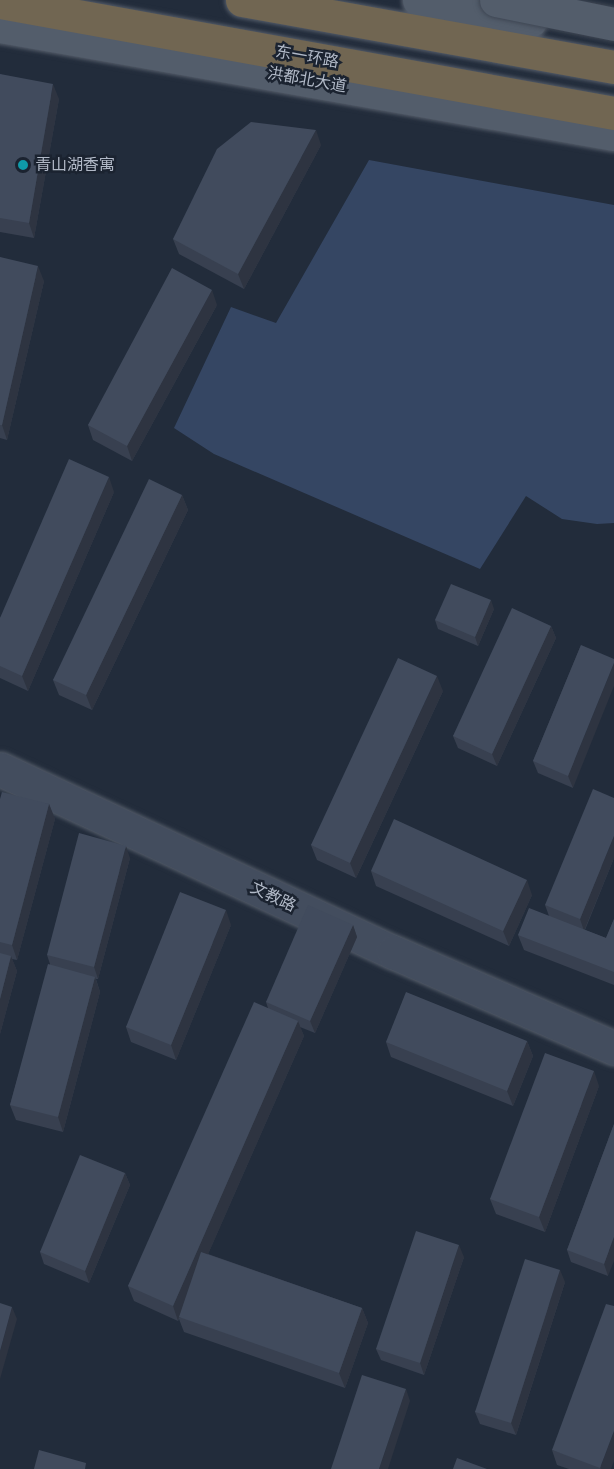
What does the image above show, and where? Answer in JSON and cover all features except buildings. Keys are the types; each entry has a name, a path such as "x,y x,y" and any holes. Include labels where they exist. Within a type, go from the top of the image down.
{"highway":[{"path":"242,0 614,67"},
{"name":"东一环路","path":"0,2 614,113"}],"main road":[{"path":"419,0 614,37"},
{"path":"496,0 614,24"},
{"name":"洪都北大道","path":"0,26 614,134"}],"street":[{"name":"文教路","path":"0,769 393,952 614,1048"}],"water":[{"path":"369,160 614,205 614,523 597,524 562,519 526,496 480,569 214,454 174,428 231,307 276,323"}],"place":[{"name":"青山湖香寓","path":"23,165"}]}
